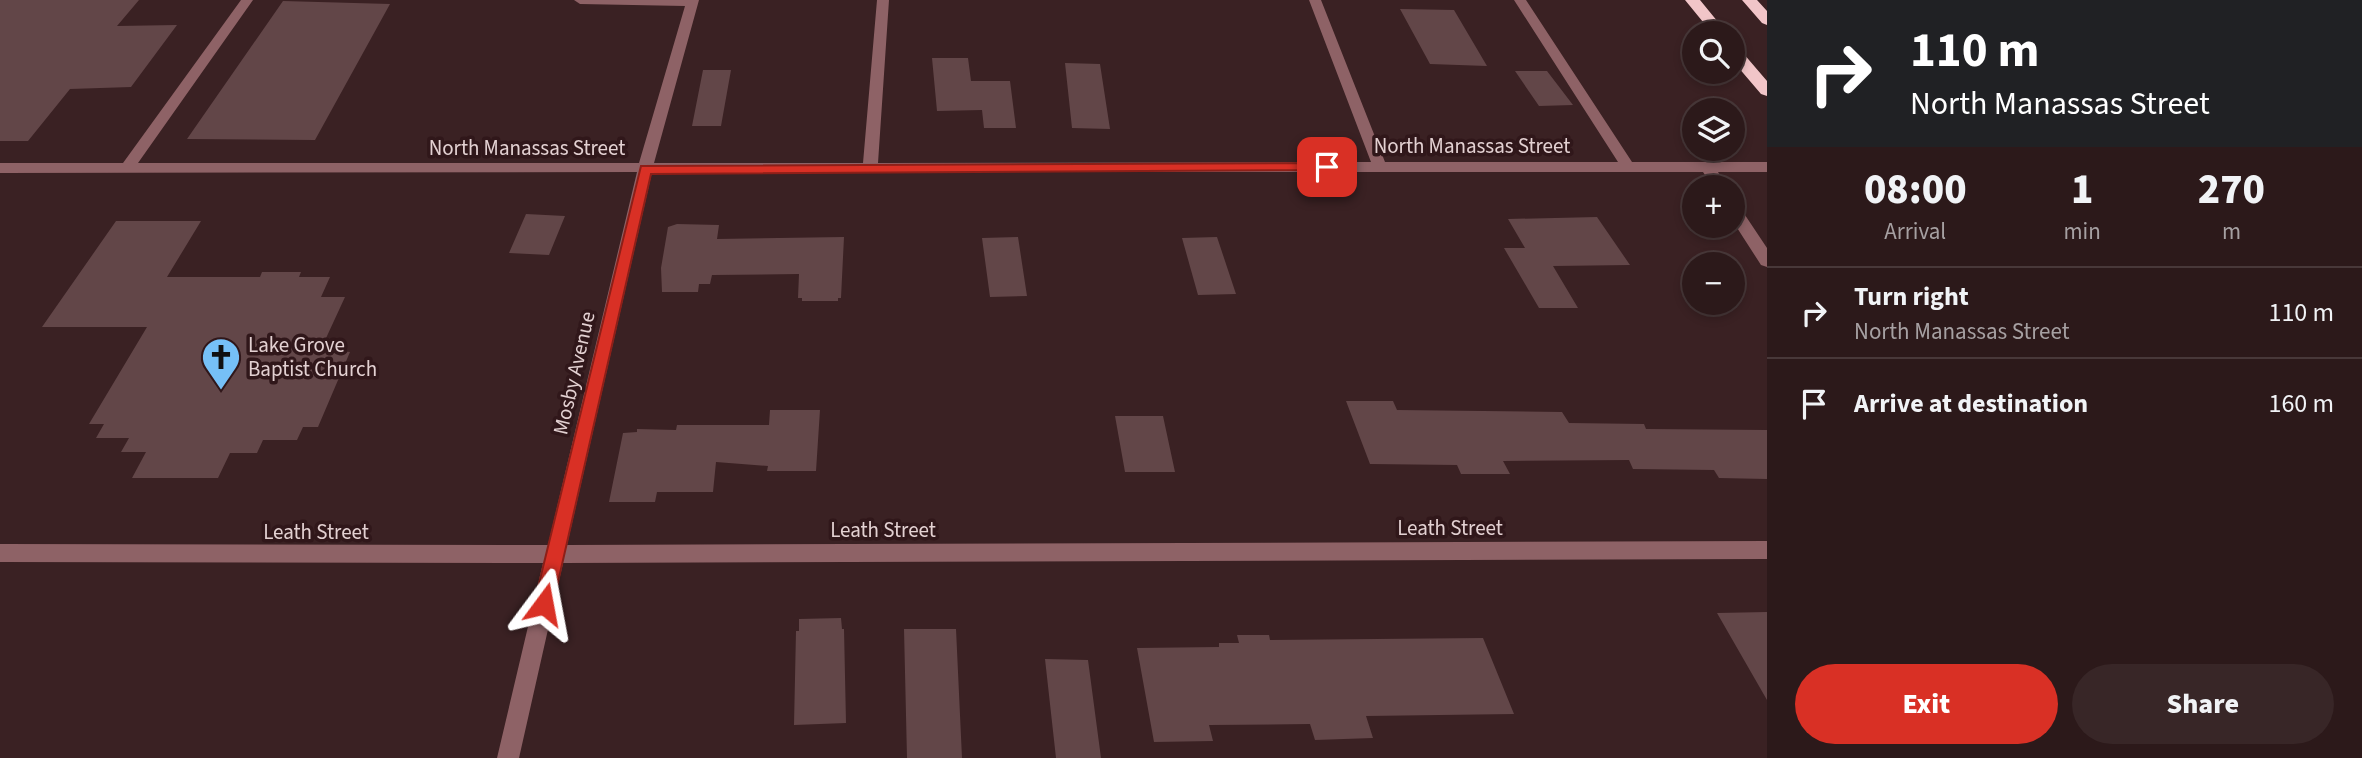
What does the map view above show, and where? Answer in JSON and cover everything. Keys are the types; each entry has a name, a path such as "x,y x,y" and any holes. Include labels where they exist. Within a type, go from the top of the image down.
{"highway":[{"path":"1692,0 1710,21"},
{"path":"1749,0 1767,20"},
{"path":"1745,65 1767,91"}],"street":[{"path":"126,169 247,0"},
{"path":"580,0 693,2"},
{"path":"870,169 883,0"},
{"path":"1315,0 1380,167"},
{"path":"1520,0 1628,167"},
{"name":"Mosby Avenue","path":"508,758 645,169 693,2"},
{"path":"1707,167 1712,175"},
{"name":"North Manassas Street","path":"0,168 1767,167"},
{"path":"1745,227 1767,261"},
{"name":"Leath Street","path":"0,553 1767,550"}],"building":[{"path":"0,0 139,0 117,26 177,25 131,87 70,89 28,141 0,141"},
{"path":"283,1 390,4 315,140 187,139"},
{"path":"1400,9 1454,10 1487,66 1430,64"},
{"path":"932,58 968,58 971,81 1010,81 1016,128 984,128 982,110 937,111"},
{"path":"1065,63 1100,64 1110,129 1072,128"},
{"path":"703,70 731,70 721,126 692,126"},
{"path":"1515,71 1547,71 1573,105 1539,106"},
{"path":"526,214 565,216 549,255 509,253"},
{"path":"1597,217 1630,265 1553,266 1578,308 1539,308 1504,248 1525,248 1508,219"},
{"name":"Lake Grove Baptist Church","path":"116,221 201,221 167,277 260,277 262,272 301,272 299,277 330,277 321,297 345,297 321,349 350,352 318,427 303,427 297,440 263,440 257,453 230,453 218,478 132,478 146,452 121,452 129,438 96,438 104,424 89,424 147,327 42,327"},
{"path":"677,224 719,225 717,239 844,237 841,298 838,298 838,301 802,301 802,298 798,298 799,274 712,275 710,284 699,284 698,292 662,292 661,268 668,227"},
{"path":"1018,237 1027,296 990,297 982,238"},
{"path":"1217,237 1236,294 1198,295 1182,238"},
{"path":"1346,401 1393,401 1397,410 1562,412 1569,423 1644,424 1646,429 1767,430 1767,479 1719,478 1714,470 1633,469 1629,460 1503,461 1510,474 1461,474 1457,465 1370,464"},
{"path":"770,410 820,410 816,471 767,471 768,466 716,462 713,492 657,492 655,502 609,502 623,433 637,432 637,429 676,430 677,425 769,425"},
{"path":"1115,416 1163,416 1175,472 1125,472"},
{"path":"1767,612 1767,700 1717,613"},
{"path":"841,618 844,629 846,723 794,725 796,631 799,631 799,619"},
{"path":"904,629 956,629 962,758 907,758"},
{"path":"1237,635 1269,635 1270,640 1483,638 1514,714 1366,716 1373,738 1315,740 1310,724 1209,725 1213,741 1154,742 1137,648 1219,647 1219,643 1239,643"},
{"path":"1045,659 1088,660 1101,758 1056,758"}],"place":[{"name":"Lake Grove Baptist Church","path":"221,391"}],"route":[{"path":"544,604 645,169 1327,167"}]}
